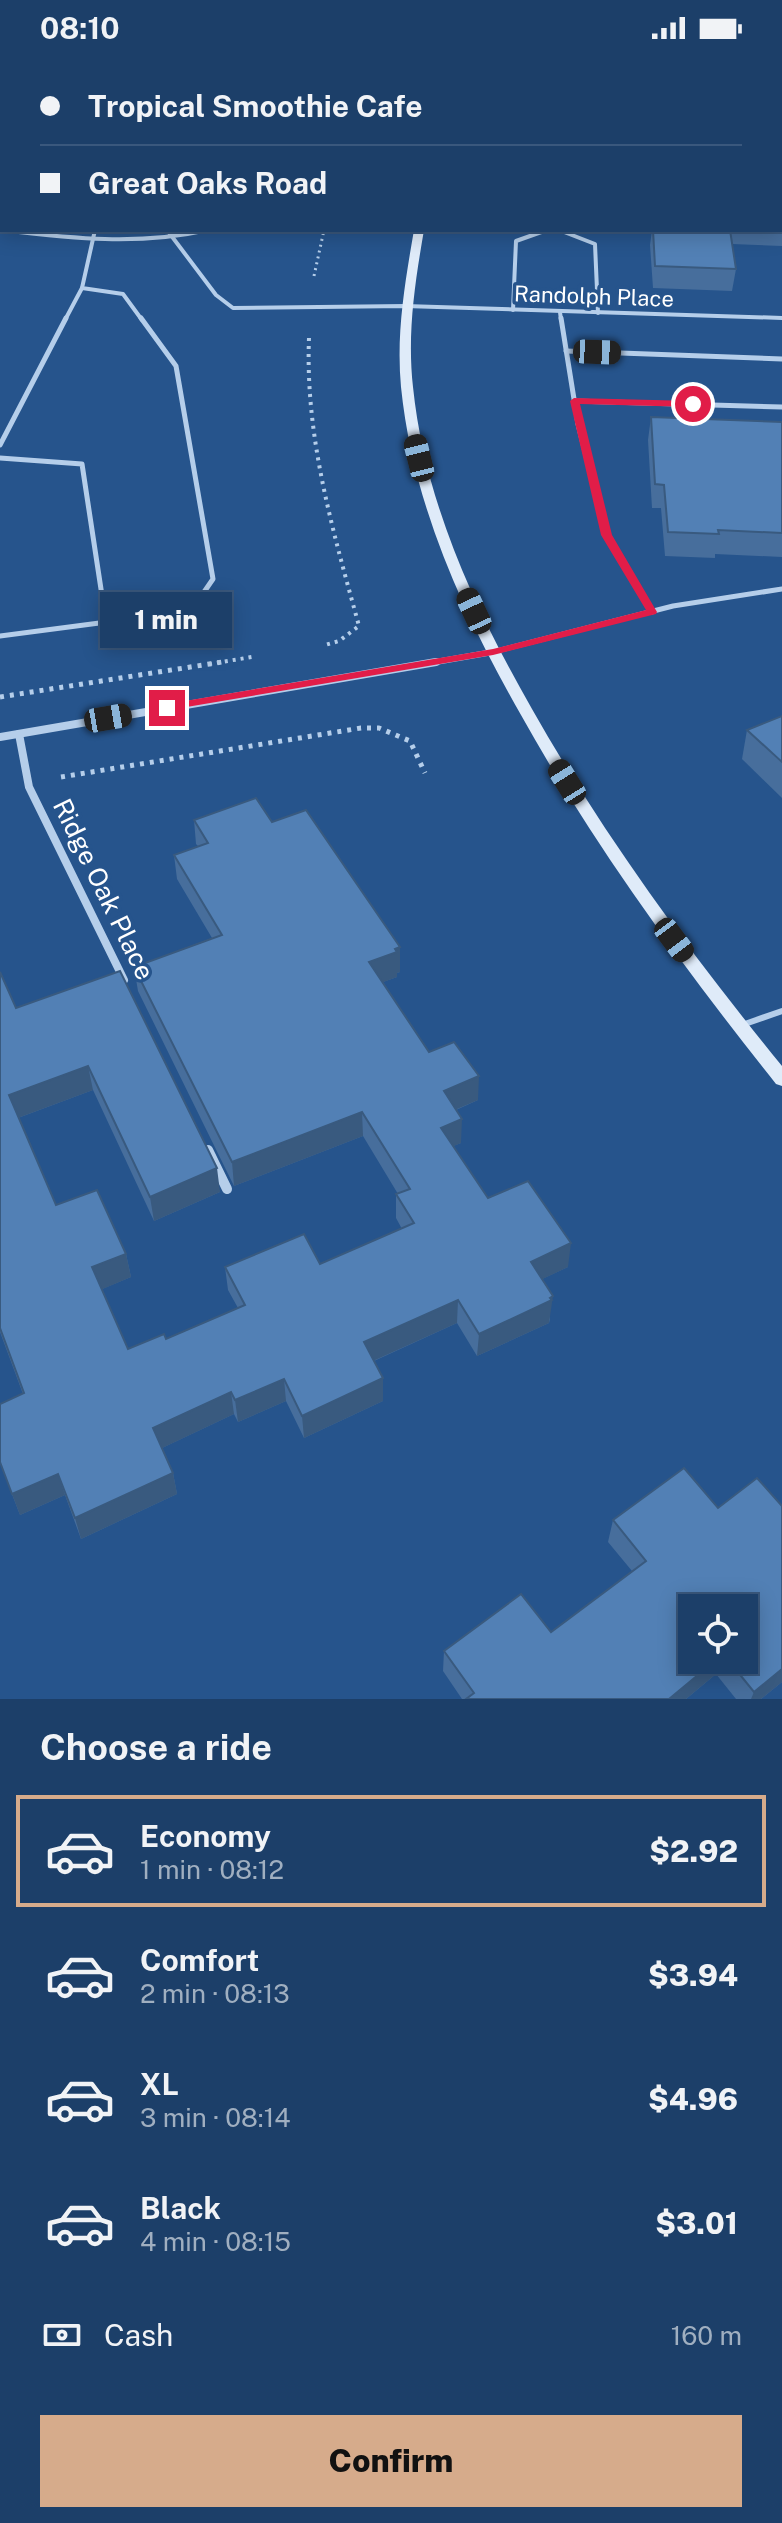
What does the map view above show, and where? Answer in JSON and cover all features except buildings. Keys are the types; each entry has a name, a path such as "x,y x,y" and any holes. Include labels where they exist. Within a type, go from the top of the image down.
{"main road":[{"path":"419,232 405,306 407,388 425,483 442,535 493,652 597,831 739,1026 782,1079"}],"street":[{"path":"0,737 493,652"},
{"name":"Ridge Oak Place","path":"19,734 28,783 128,988"},
{"path":"206,1146 227,1189"}],"lane":[{"path":"20,232 129,242 175,239 201,232"},
{"path":"0,445 82,288 94,232"},
{"name":"Randolph Place","path":"169,232 216,295 233,308 405,306 782,318"},
{"path":"513,310 516,241 541,232"},
{"path":"564,232 595,244 598,313"},
{"path":"0,636 191,611 213,579 176,366 123,294 82,288"},
{"path":"560,312 574,401 606,535 652,612"},
{"path":"566,351 782,359"},
{"path":"574,401 782,407"},
{"path":"0,458 82,464 106,622"},
{"path":"493,652 740,592 782,589"},
{"path":"739,1026 782,1011"}],"path":[{"path":"318,646 339,641 359,626 320,473 310,399 308,346 314,277 324,232"},
{"path":"0,697 258,656"},
{"path":"28,783 361,728 379,728 410,741 425,773"}],"route":[{"path":"167,708 493,652 652,612 606,535 574,401 693,404"}]}
